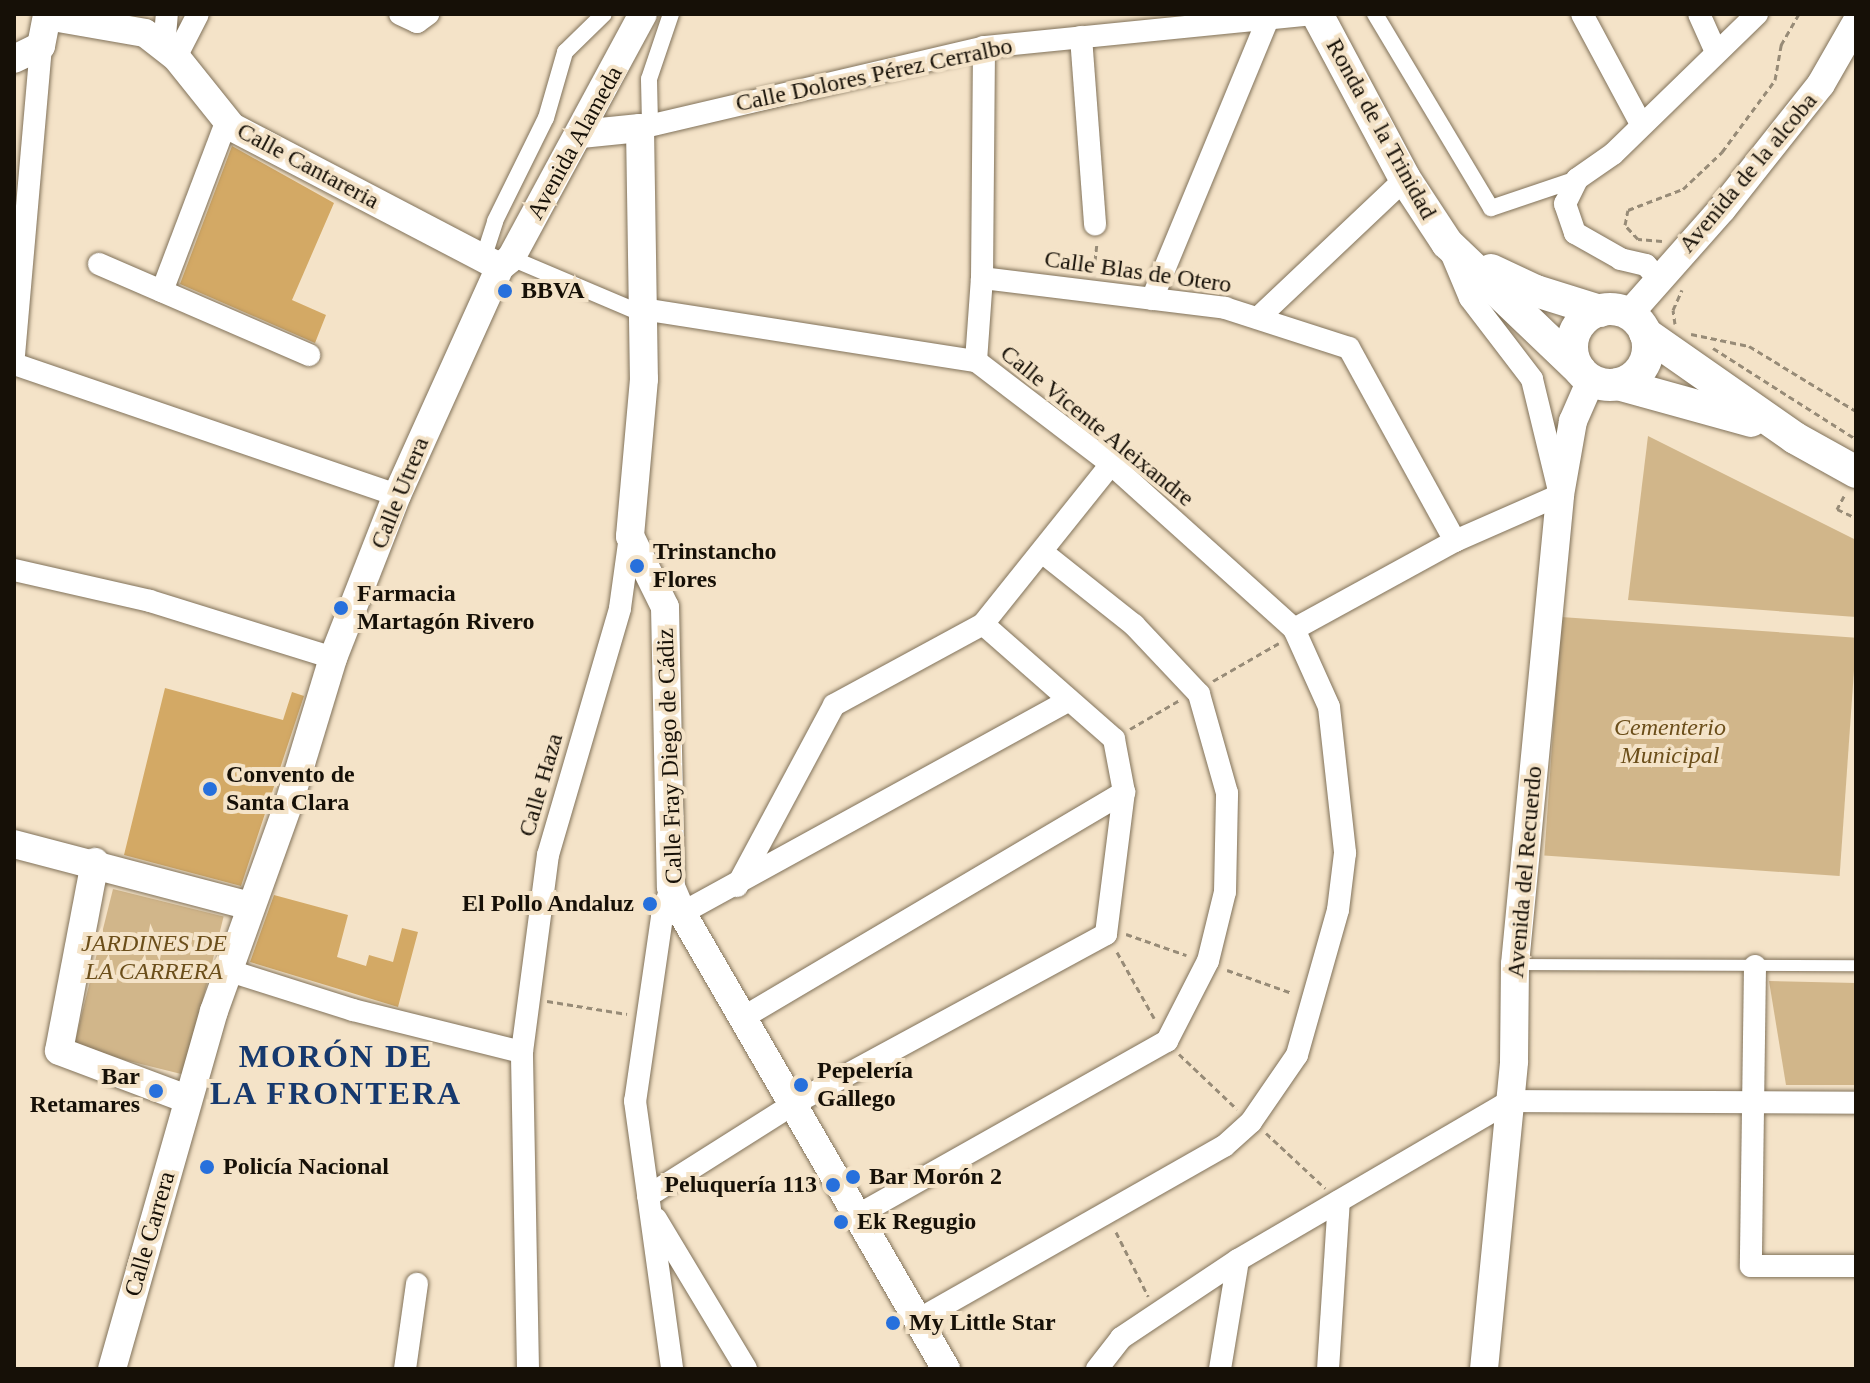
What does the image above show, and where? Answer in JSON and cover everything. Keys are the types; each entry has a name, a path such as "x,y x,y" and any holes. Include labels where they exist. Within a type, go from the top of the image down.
{"main road":[{"name":"Ronda de la Trinidad","path":"1314,14 1405,179 1447,243 1596,378 1683,398 1795,438"},
{"name":"Ronda de la Trinidad","path":"1447,243 1536,291 1640,325 1795,438 1856,472"},
{"path":"1640,325 1643,365 1596,378 1574,335 1640,325"}],"street":[{"path":"167,14 170,52"},
{"path":"170,52 198,14"},
{"path":"400,14 417,22 428,14"},
{"path":"604,14 565,52 546,118 495,221 498,261 643,311"},
{"name":"Avenida Alameda","path":"498,261 581,134 643,14"},
{"path":"630,536 644,379 645,126 649,79 671,14"},
{"name":"Calle Dolores Pérez Cerralbo","path":"581,134 645,126 984,47 1314,14"},
{"path":"1375,14 1491,208 1595,170 1757,14"},
{"path":"1582,14 1641,124"},
{"path":"1699,14 1716,52"},
{"path":"14,355 41,46 47,15"},
{"name":"Calle Cantareria","path":"47,15 145,33 170,52 227,120 498,261"},
{"path":"1152,299 1268,19"},
{"name":"Avenida de la alcoba","path":"1640,325 1657,277 1694,242 1801,109 1856,23"},
{"path":"1081,37 1095,224"},
{"path":"14,59 41,46"},
{"path":"976,361 982,278 984,47"},
{"path":"162,291 227,120"},
{"path":"1258,318 1405,179"},
{"path":"1577,179 1565,204 1575,233 1621,259 1646,265 1657,277"},
{"path":"920,1319 1224,1146 1252,1122 1297,1055 1338,910 1345,853 1329,707 1294,629 1455,541 1560,495 1532,379 1470,298 1447,243"},
{"name":"Calle Utrera","path":"250,906 289,803 333,658 397,495 498,261"},
{"path":"99,264 309,355"},
{"name":"Calle Blas de Otero","path":"982,278 1225,308 1349,348 1455,541"},
{"name":"Calle Vicente Aleixandre","path":"643,311 976,361 1111,464 1294,629"},
{"path":"14,364 397,495"},
{"name":"Avenida del Recuerdo","path":"1484,1369 1510,1101 1515,964 1560,495 1573,421 1596,378"},
{"path":"737,886 834,705 983,624 1111,464"},
{"name":"Calle Fray Diego de Cádiz","path":"630,536 665,607 671,887 682,913 795,1103 946,1369"},
{"name":"Calle Haza","path":"528,1369 522,1052 548,855 620,608 630,536"},
{"path":"858,1215 1167,1041 1212,947 1225,892 1227,793 1199,694 1134,625 1042,552"},
{"path":"14,570 150,601 333,658"},
{"path":"649,1203 795,1103 1106,934 1124,792 1114,739 1067,701 983,624"},
{"path":"682,913 737,886 1067,701"},
{"path":"744,1017 1124,792"},
{"path":"14,844 95,862 250,906"},
{"path":"95,862 59,1051 187,1099"},
{"path":"671,887 646,1017 635,1101 672,1369"},
{"name":"Calle Carrera","path":"112,1369 187,1099 250,906"},
{"path":"1755,966 1751,1266 1856,1266"},
{"path":"227,970 353,1010 522,1052"},
{"path":"1097,1369 1121,1338 1238,1260 1510,1101 1856,1103"},
{"path":"1328,1369 1339,1201"},
{"path":"649,1203 746,1369"},
{"path":"1220,1369 1238,1260"},
{"path":"405,1369 417,1284"}],"lane":[{"path":"1515,964 1856,965"}],"path":[{"path":"1653,241 1638,239 1625,225 1628,210 1683,189 1722,152 1775,80 1781,45 1799,14"},
{"path":"1093,292 1095,224"},
{"path":"1640,325 1673,310"},
{"path":"1856,411 1749,346 1689,335 1728,355 1856,439"},
{"path":"1837,509 1856,518"},
{"path":"1106,934 1167,1041 1199,1078 1339,1201"},
{"path":"529,998 646,1017"},
{"path":"1107,1214 1157,1314"}],"green space":[{"path":"1648,436 1856,540 1856,617 1628,600"},
{"name":"Cementerio Municipal","path":"1561,617 1856,638 1840,876 1544,855"},
{"name":"JARDINES DE LA CARRERA","path":"113,889 224,917 184,1075 74,1047"},
{"path":"1769,981 1856,983 1856,1085 1786,1085"}],"building":[{"path":"232,146 334,203 292,300 326,315 315,343 180,284"},
{"name":"Convento de Santa Clara","path":"165,688 283,720 292,692 304,696 241,886 124,855"},
{"path":"274,895 348,915 337,957 366,966 369,955 393,962 402,928 418,932 398,1007 250,962"}],"place":[{"name":"BBVA","path":"505,291"},
{"name":"Trinstancho Flores","path":"637,566"},
{"name":"Farmacia Martagón Rivero","path":"341,608"},
{"name":"Convento de Santa Clara","path":"210,789"},
{"name":"El Pollo Andaluz","path":"650,904"},
{"name":"Pepelería Gallego","path":"801,1085"},
{"name":"Bar Retamares","path":"156,1091"},
{"name":"Policía Nacional","path":"207,1167"},
{"name":"Bar Morón 2","path":"853,1177"},
{"name":"Peluquería 113","path":"833,1185"},
{"name":"Ek Regugio","path":"841,1222"},
{"name":"My Little Star","path":"893,1323"}],"district":[{"name":"MORÓN DE LA FRONTERA","path":"336,1076"}]}
